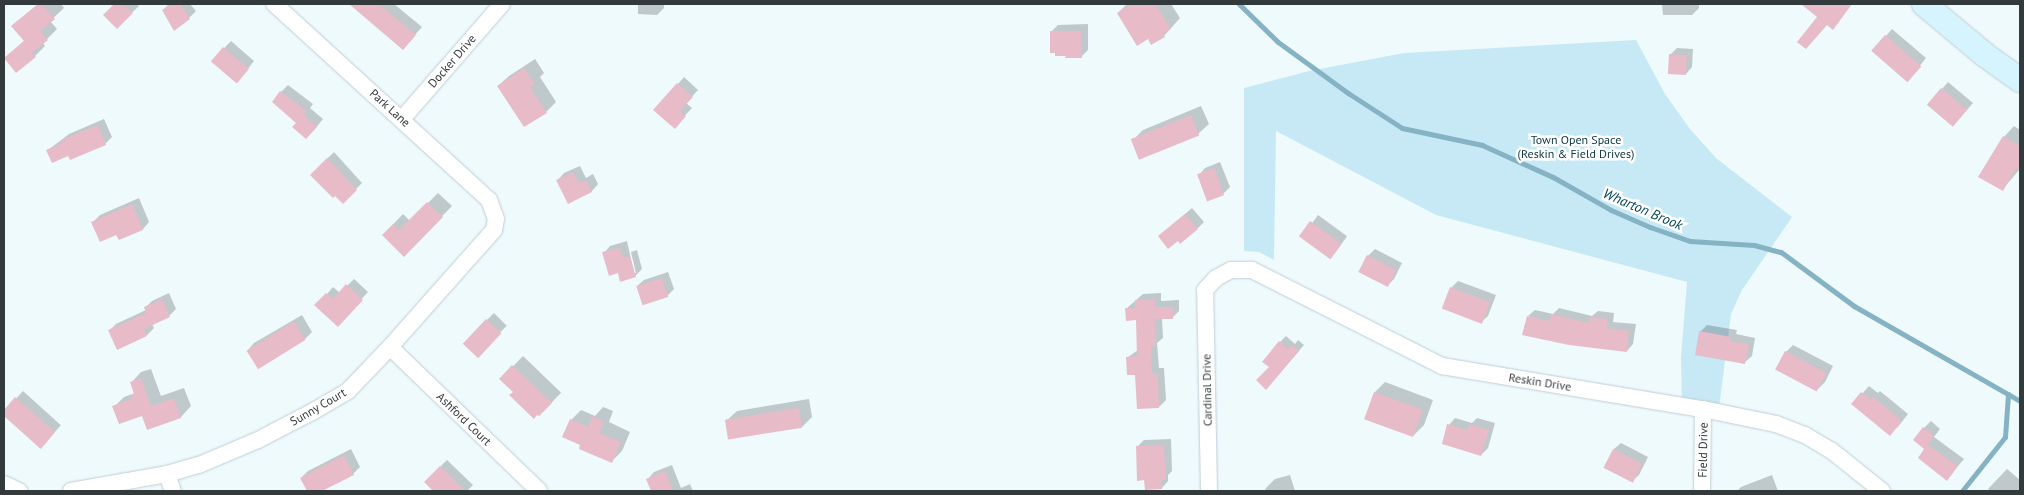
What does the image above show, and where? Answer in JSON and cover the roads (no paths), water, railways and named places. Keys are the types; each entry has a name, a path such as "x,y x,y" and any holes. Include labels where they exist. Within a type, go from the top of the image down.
{"main road":[{"path":"1924,4 1985,55 2020,80"}],"street":[{"name":"Park Lane","path":"274,4 489,200 496,219"},
{"name":"Docker Drive","path":"402,119 502,4"},
{"name":"Sunny Court","path":"72,491 167,474 199,465 258,440 312,412 348,390 390,347 494,230 496,219"},
{"name":"Reskin Drive","path":"1205,290 1216,278 1231,270 1252,270 1442,366 1703,409 1776,424 1805,435 1832,451 1882,491"},
{"name":"Cardinal Drive","path":"1205,290 1209,491"},
{"name":"Ashford Court","path":"390,347 539,491"},
{"name":"Field Drive","path":"1702,491 1703,409"},
{"path":"167,474 172,491"},
{"path":"4,484 19,491"}],"waterway":[{"name":"Wharton Brook","path":"1239,4 1278,42 1348,93 1402,128 1482,145 1553,177 1611,210 1650,227 1690,241 1754,245 1781,252 1854,306 2020,401"},
{"path":"1962,491 2005,437 2008,394"}],"park label":[{"name":"Town Open Space (Reskin & Field Drives)","path":"1576,147"}]}
